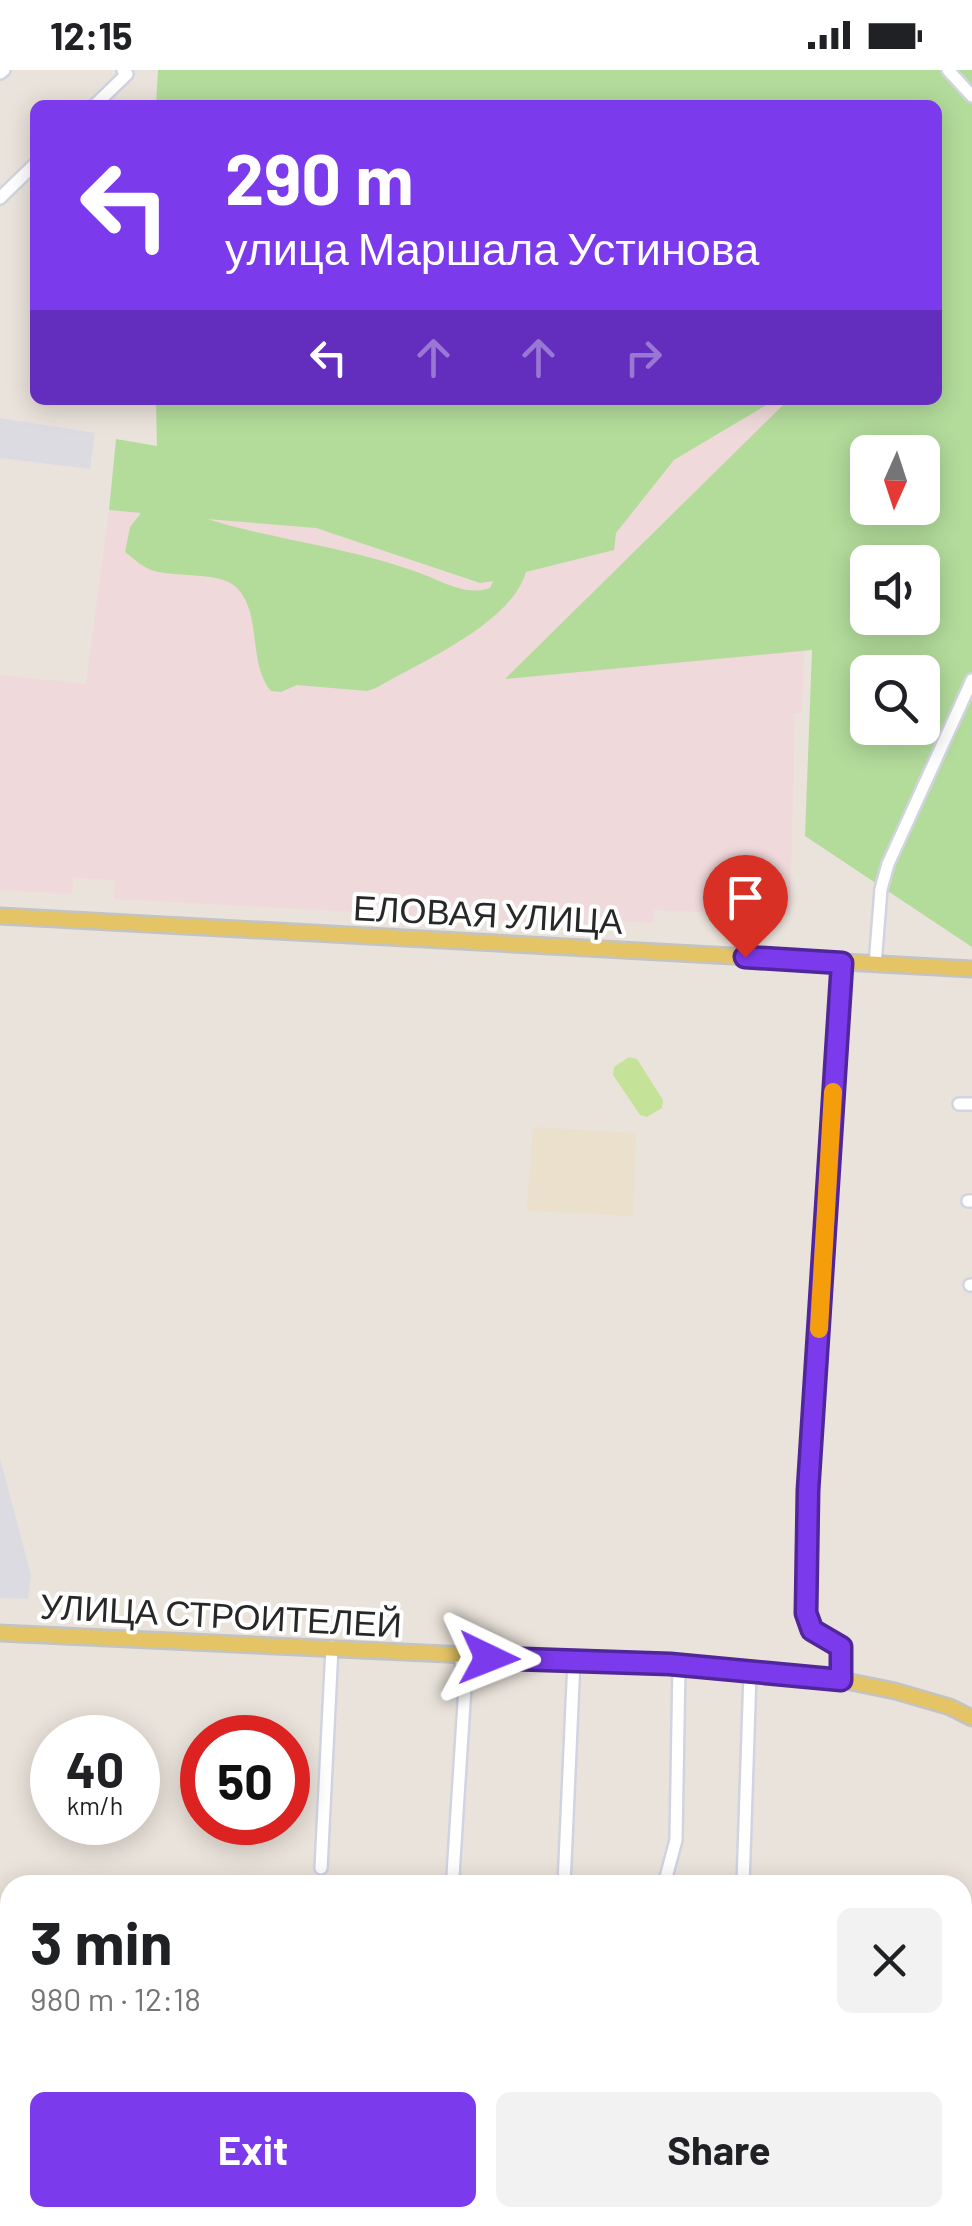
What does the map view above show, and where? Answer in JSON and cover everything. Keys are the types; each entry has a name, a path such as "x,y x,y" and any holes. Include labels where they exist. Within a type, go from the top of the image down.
{"main road":[{"name":"ЕЛОВАЯ УЛИЦА","path":"0,916 972,969"},
{"name":"УЛИЦА СТРОИТЕЛЕЙ","path":"0,1633 680,1665 841,1680 914,1696 972,1718"}],"street":[{"path":"100,100 127,74 123,70"},
{"path":"948,70 972,96"},
{"path":"0,198 30,169"},
{"path":"875,965 888,864 972,680"},
{"path":"841,1680 841,1647 812,1630 806,1613 808,1490 842,963"},
{"path":"321,1868 332,1647"},
{"path":"454,1875 464,1688 460,1656"},
{"path":"564,1875 574,1660"},
{"path":"667,1875 676,1840 680,1665"},
{"path":"743,1875 750,1673"}],"shaded area":[{"path":"768,405 812,405 802,713 795,713 790,916 654,910 653,923 619,921 618,926 114,899 115,880 74,878 72,894 0,890 0,675 86,684 109,510 316,528 480,583 616,533 674,460"},
{"path":"0,418 95,433 90,469 0,458"},
{"path":"533,1127 636,1133 633,1216 527,1211"},
{"path":"0,1458 31,1575 28,1599 0,1598"}],"green space":[{"path":"158,70 972,70 972,947 805,836 812,650 505,679 783,405 942,405 942,100 156,100"},
{"path":"156,405 767,405 674,460 616,533 614,550 526,572 517,591 484,625 439,654 367,691 297,685 281,692 271,691 259,666 249,611 236,587 219,579 151,570 125,552 130,527 141,513 109,510 116,439 157,446","holes":["207,519 316,528 480,583 493,581 490,588 462,589 365,556"]},
{"path":"629,1057 637,1059 663,1100 662,1108 647,1117 640,1115 613,1075 614,1067"}],"slow traffic":[{"path":"819,1329 833,1092"}],"route":[{"path":"489,1658 670,1664 841,1680 841,1647 812,1630 806,1613 808,1490 842,963 745,957"}]}
